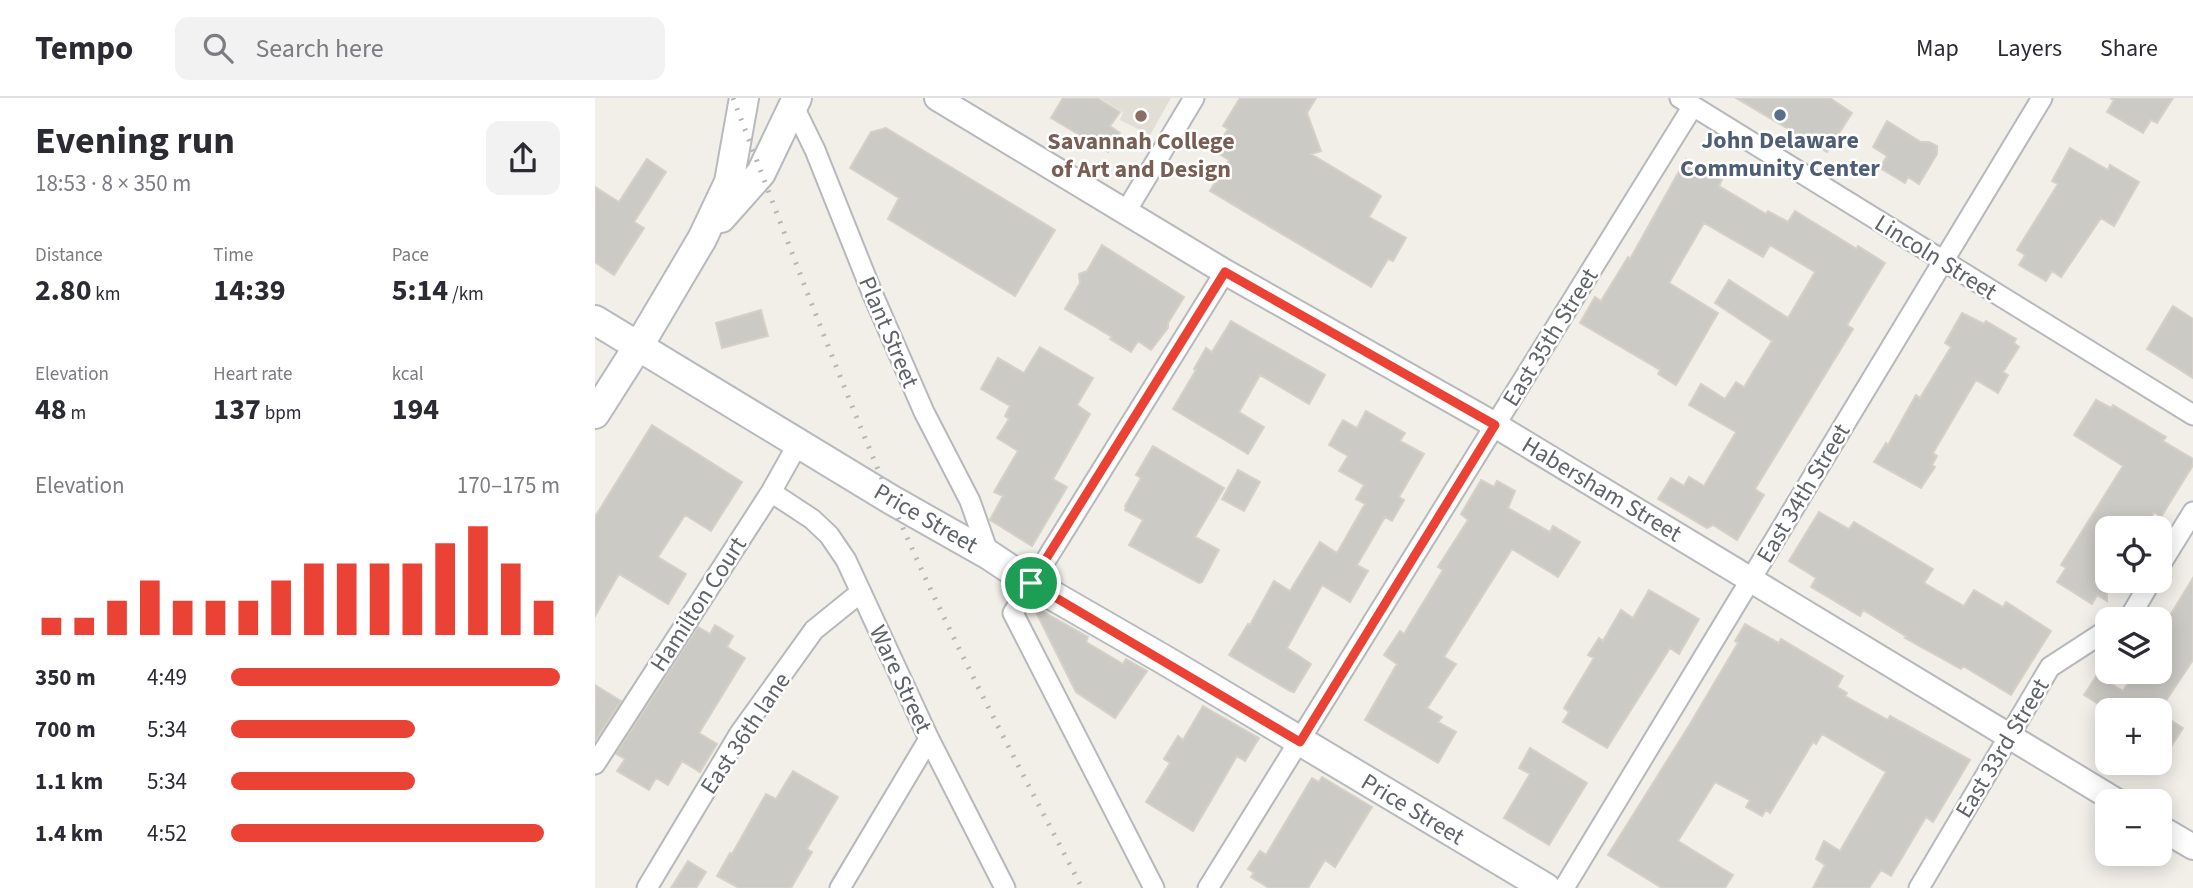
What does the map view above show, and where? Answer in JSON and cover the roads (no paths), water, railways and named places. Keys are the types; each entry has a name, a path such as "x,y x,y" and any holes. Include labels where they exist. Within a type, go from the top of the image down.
{"main road":[{"path":"595,414 702,239 729,181 744,98"},
{"path":"702,239 761,173 796,102"},
{"name":"Price Street","path":"595,320 890,499 989,555 1031,583 1546,888"}],"street":[{"name":"Habersham Street","path":"937,98 1225,272 1495,425 2096,789"},
{"path":"1125,213 1193,98"},
{"name":"East 34th Street","path":"1564,888 2042,98"},
{"name":"Plant Street","path":"796,102 873,295 924,412 969,501 989,555"},
{"name":"Lincoln Street","path":"1687,102 2193,415"},
{"name":"East 35th Street","path":"1208,888 1495,425 1687,102"},
{"path":"1154,888 1013,613 1225,272"},
{"name":"Hamilton Court","path":"595,764 771,492 799,442"},
{"name":"Ware Street","path":"771,492 812,519 829,535 846,560 929,739 1006,888"},
{"path":"2172,546 2193,512"},
{"name":"East 36th lane","path":"647,888 740,733 811,634 861,592"},
{"name":"East 33rd Street","path":"1919,888 2050,667 2095,638"},
{"path":"840,888 929,739"},
{"path":"2172,835 2193,847"}],"railway":[{"path":"733,98 829,349 912,548 982,694 1082,888"}],"place":[{"name":"John Delaware Community Center","path":"1780,115"},
{"name":"Savannah College of Art and Design","path":"1141,116"}]}
